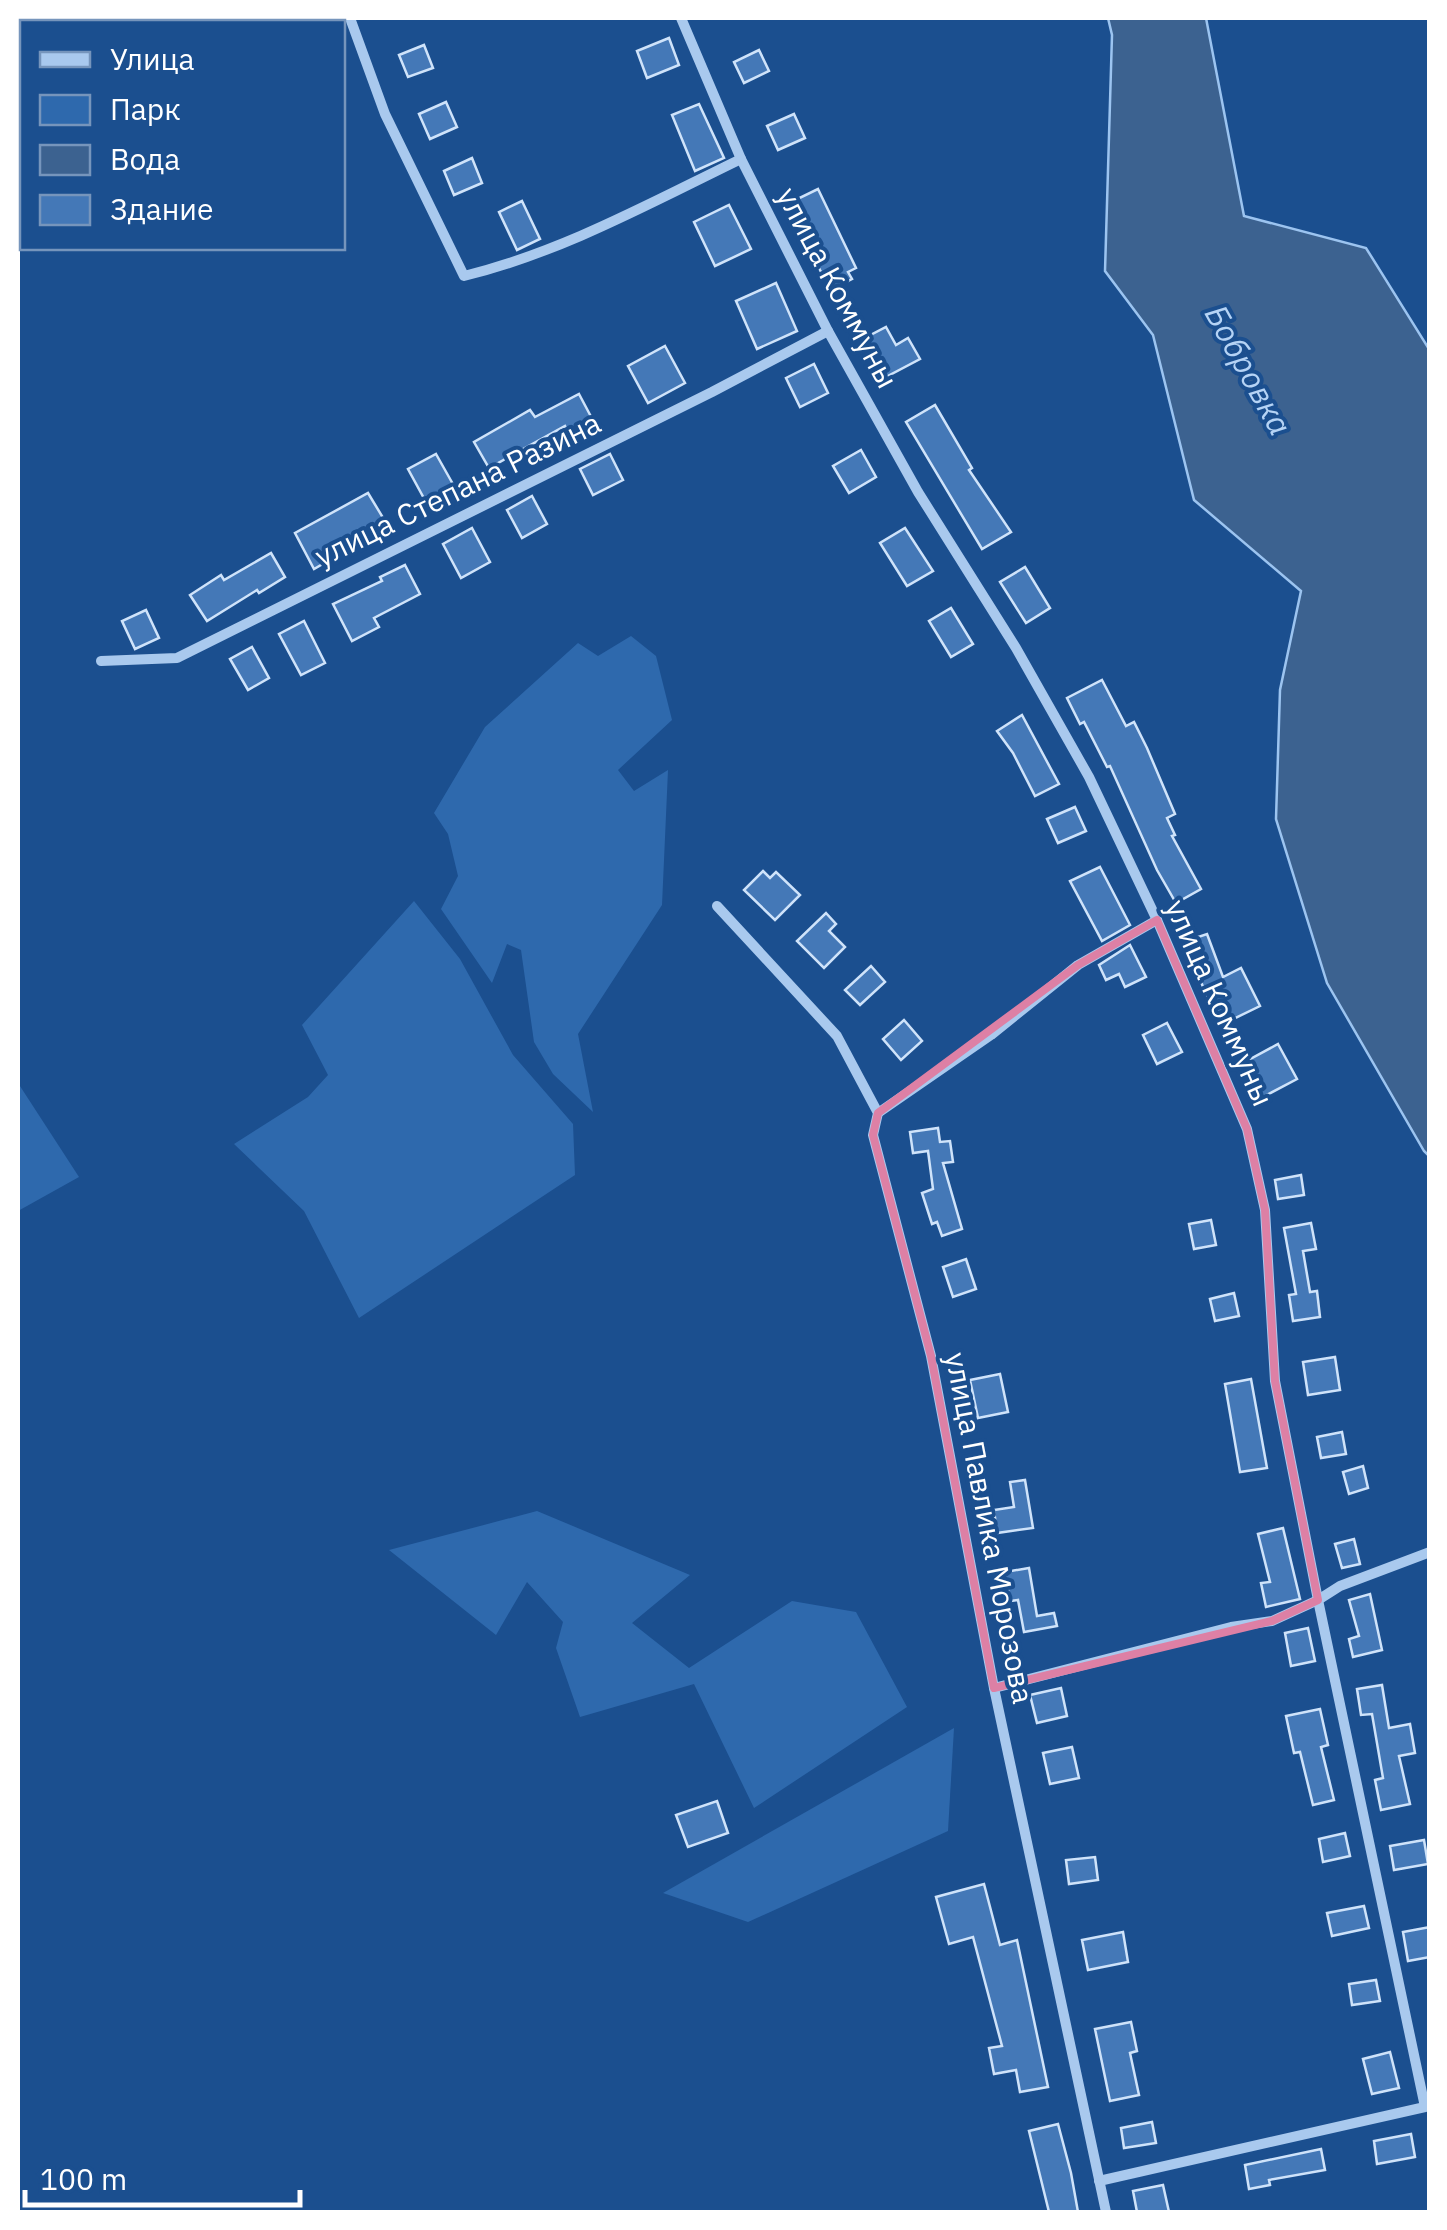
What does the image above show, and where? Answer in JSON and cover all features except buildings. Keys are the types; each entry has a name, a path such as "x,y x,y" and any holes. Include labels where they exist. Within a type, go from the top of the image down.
{"street":[{"path":"350,18 385,114 464,276 513,264 573,241 741,159"},
{"name":"улица Коммуны","path":"681,18 741,159 828,331 918,492 1016,648 1089,778 1157,920 1247,1129 1266,1210 1276,1381 1318,1600 1426,2108 1099,2180"},
{"name":"улица Степана Разина","path":"102,660 176,658 828,331"},
{"name":"улица Павлика Морозова","path":"717,906 836,1036 878,1113 872,1135 931,1356 994,1688 1106,2212"},
{"path":"878,1113 990,1035 1078,964 1157,920"},
{"path":"994,1688 1272,1621 1340,1586 1430,1552"}],"highlighted area":[{"path":"1157,920 1247,1129 1265,1210 1275,1381 1318,1600 1272,1621 994,1688 931,1356 873,1135 878,1113 1078,965"}],"green space":[{"path":"18,18 60,18 20,20 18,147"},
{"path":"631,636 656,656 672,720 618,770 634,791 668,770 662,905 578,1034 593,1112 553,1074 534,1042 521,950 507,944 492,983 441,909 458,876 448,834 434,813 485,727 578,643 598,656"},
{"path":"414,901 460,959 513,1055 573,1124 575,1175 359,1318 304,1211 234,1144 308,1097 328,1075 302,1025"},
{"path":"18,1083 79,1177 18,1211"},
{"path":"537,1511 690,1575 632,1623 689,1668 792,1601 856,1612 907,1707 754,1808 694,1684 580,1717 556,1648 563,1622 527,1582 496,1635 389,1550"},
{"path":"954,1728 948,1831 748,1922 663,1893"}],"water":[{"name":"Бобровка","path":"1108,18 1206,18 1244,216 1366,248 1429,349 1429,1156 1327,983 1276,819 1280,690 1301,591 1194,500 1153,335 1105,271 1112,35"}]}
